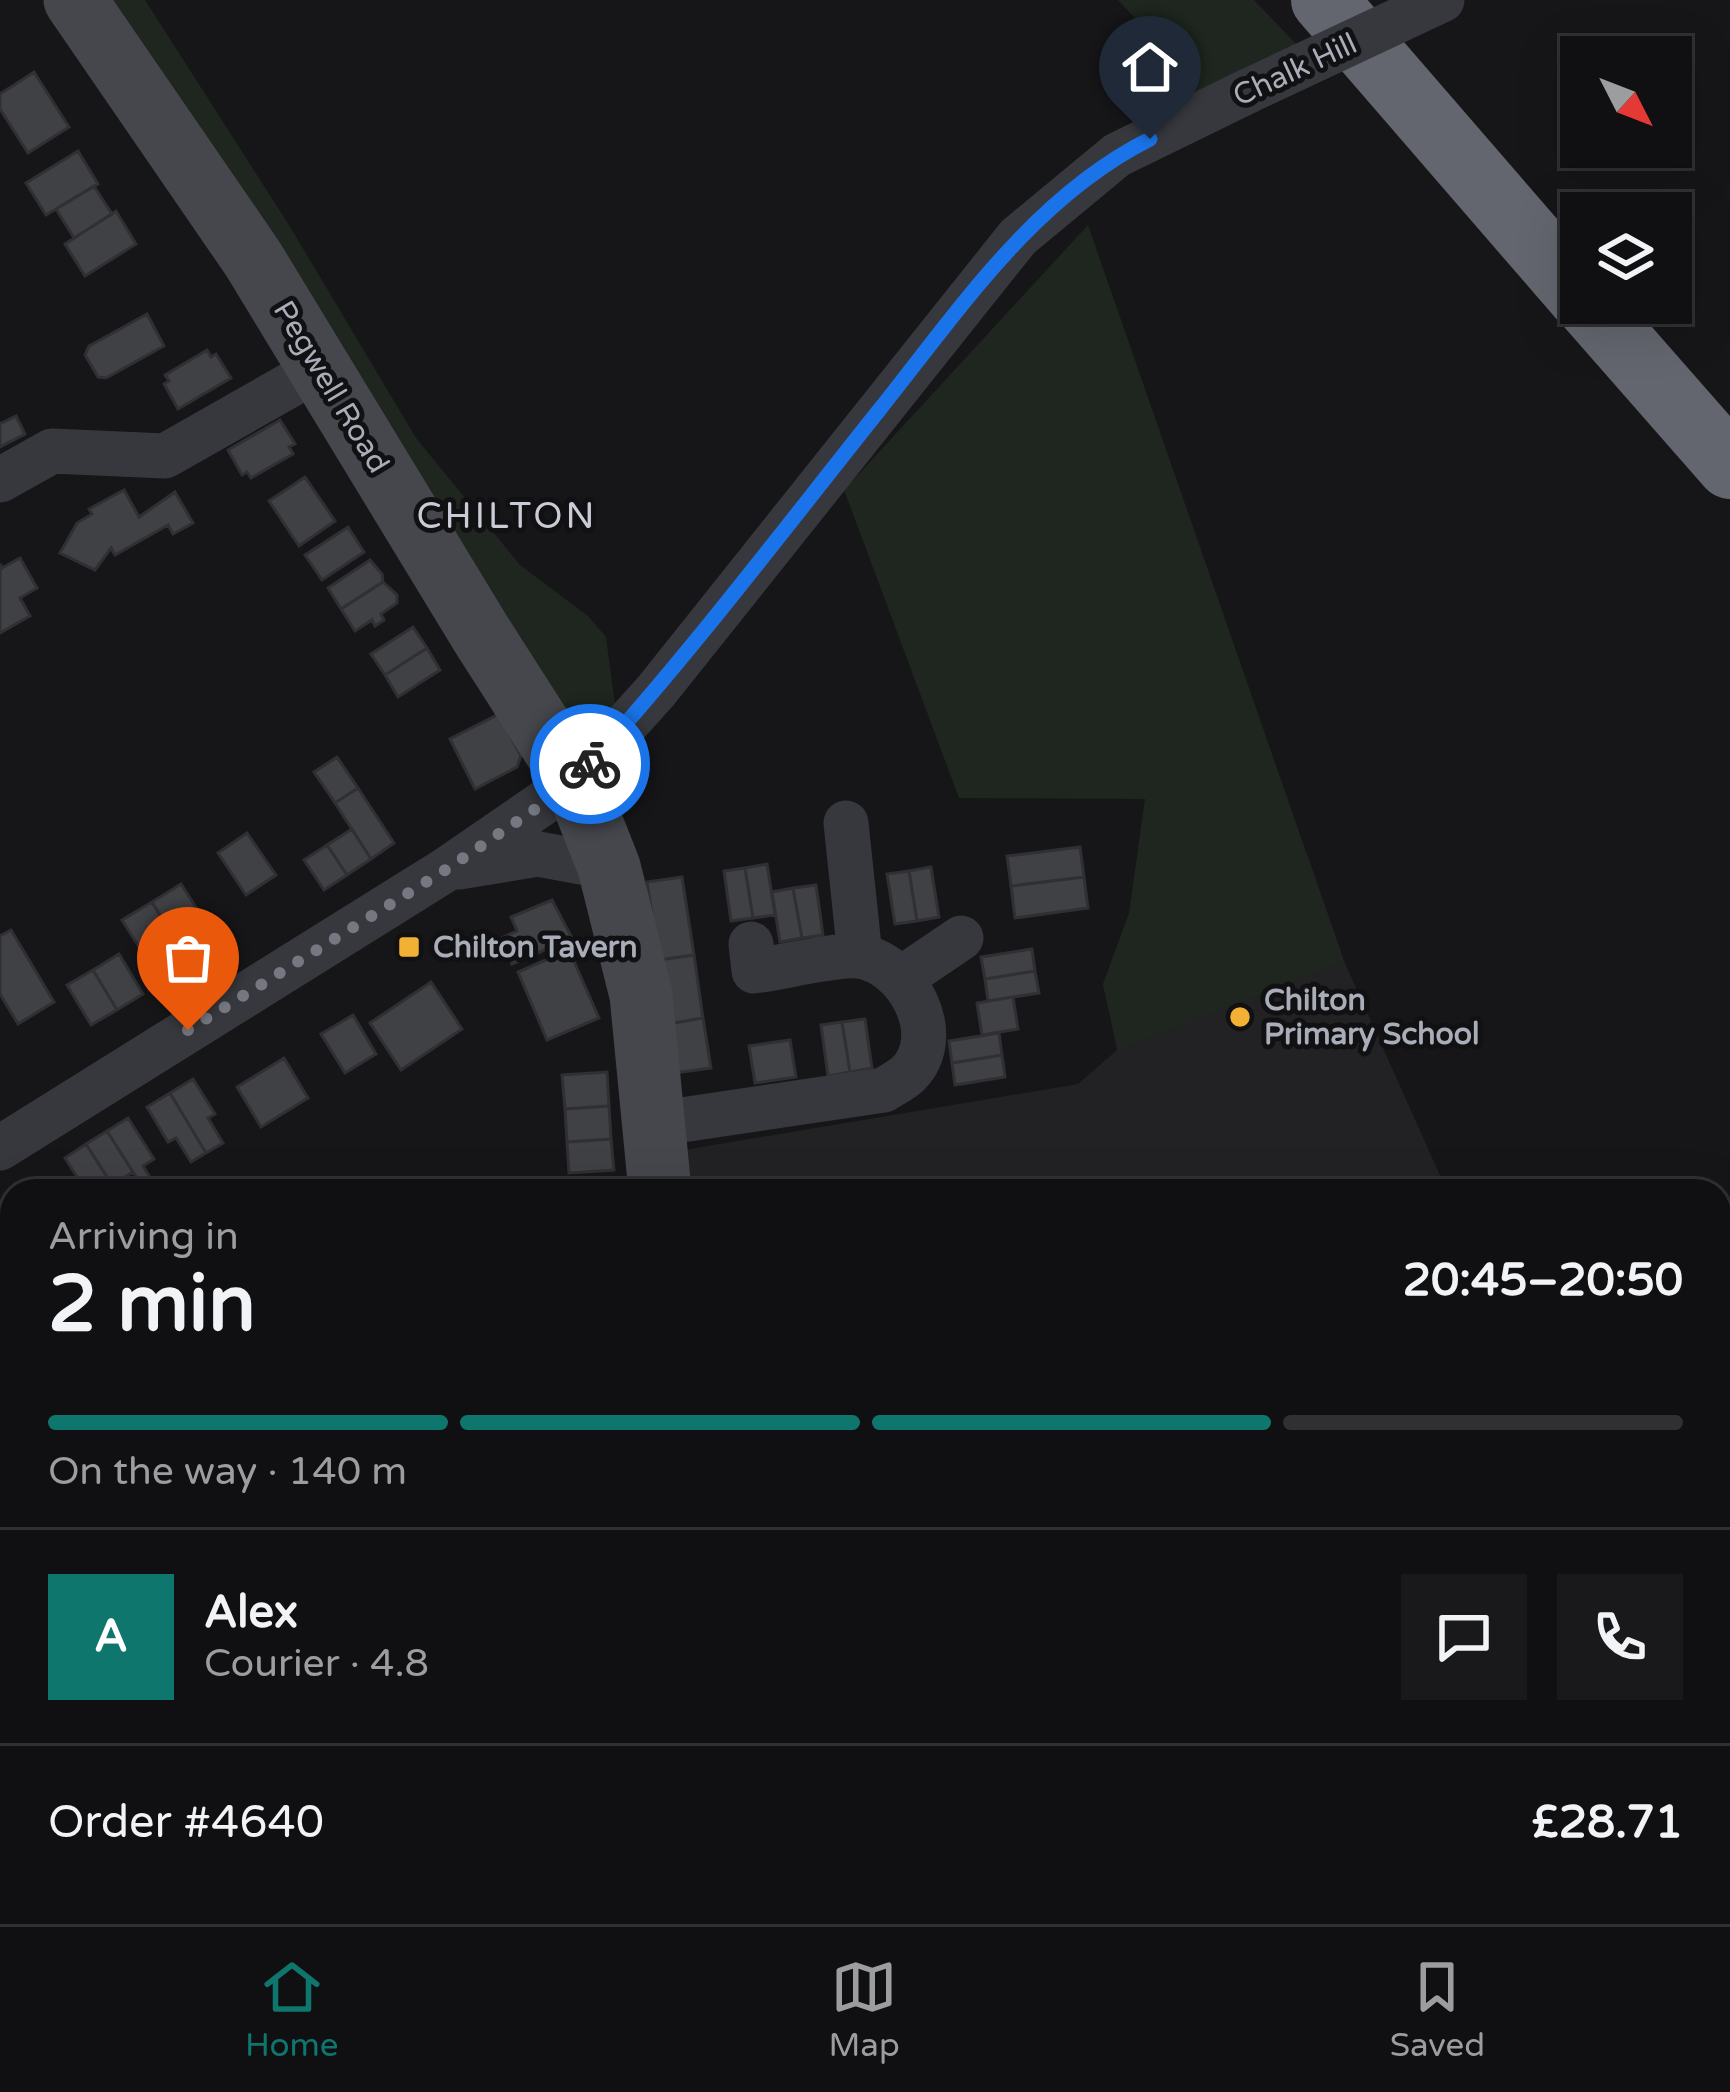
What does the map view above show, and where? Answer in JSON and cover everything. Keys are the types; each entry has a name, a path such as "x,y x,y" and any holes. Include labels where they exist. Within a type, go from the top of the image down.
{"highway":[{"path":"1329,4 1560,272"},
{"path":"1605,324 1730,466"}],"street":[{"name":"Pegwell Road","path":"75,0 253,259 575,781 609,867 641,995 659,1179"},
{"name":"Chalk Hill","path":"0,1148 447,869 575,781 656,691 1018,237 1117,155 1442,0"},
{"path":"0,480 52,451 165,456 320,368"},
{"path":"846,823 860,956"},
{"path":"447,869 538,854 609,867"},
{"path":"902,978 961,938"},
{"path":"655,1124 884,1090 911,1071 923,1038 918,1004 902,978 860,956 754,971 751,944"}],"shaded area":[{"path":"97,0 145,0 289,225 416,438 520,565 588,616 606,637 615,705 569,732"},
{"path":"1118,0 1254,0 1299,47 1141,121 1167,53"},
{"path":"1088,225 1344,961 1118,1050 1103,984 1129,913 1145,799 959,798 844,490"},
{"name":"Chilton Primary School","path":"1306,851 1344,961 1442,1179 679,1179 678,1151 1078,1084 1117,1050 1103,984"}],"building":[{"path":"34,72 69,127 28,153 0,109 0,94"},
{"path":"78,151 98,184 46,215 26,183"},
{"path":"94,186 112,214 74,238 56,209"},
{"path":"116,211 136,244 85,276 65,244"},
{"path":"147,314 164,346 106,378 98,377 85,355 89,346"},
{"path":"207,350 211,357 216,354 231,378 178,409 164,384 169,381 165,375"},
{"path":"16,416 25,434 0,447 0,424"},
{"path":"280,420 295,444 289,447 293,454 251,478 247,472 242,475 228,450"},
{"path":"305,477 335,521 299,546 269,501"},
{"path":"124,490 139,517 175,492 193,523 173,534 168,525 115,555 111,548 95,570 60,553 77,523 92,514 89,509"},
{"path":"348,527 364,552 322,580 305,555"},
{"path":"20,558 37,588 20,598 30,616 0,633 0,564 2,568"},
{"path":"370,560 383,582 341,609 328,588"},
{"path":"383,582 397,595 397,603 381,614 384,620 375,626 372,620 355,631 341,609"},
{"path":"413,627 427,648 385,675 371,654"},
{"path":"427,648 440,670 398,697 385,675"},
{"path":"499,714 521,756 517,767 475,789 450,739"},
{"path":"337,757 358,788 335,803 314,772"},
{"path":"358,788 394,843 371,859 335,803"},
{"path":"352,829 371,859 347,875 327,845"},
{"path":"247,833 276,875 246,895 218,853"},
{"path":"327,845 347,875 324,890 304,860"},
{"path":"1080,847 1084,877 1011,886 1007,856"},
{"path":"767,864 775,915 753,918 745,868"},
{"path":"931,867 939,917 917,921 909,871"},
{"path":"745,868 753,918 731,921 724,871"},
{"path":"909,871 917,921 895,924 887,874"},
{"path":"682,877 694,955 659,960 647,882"},
{"path":"1084,877 1088,908 1015,918 1011,886"},
{"path":"181,884 206,923 176,942 152,902"},
{"path":"816,885 823,935 802,938 793,888"},
{"path":"793,888 802,938 780,942 772,892"},
{"path":"552,900 572,938 512,964 501,938 517,931 511,917"},
{"path":"152,902 176,942 147,960 122,920"},
{"path":"11,930 54,1002 18,1024 0,994 0,936"},
{"path":"1032,949 1035,971 985,979 981,957"},
{"path":"569,950 599,1018 547,1040 518,972"},
{"path":"119,954 143,994 117,1010 93,970"},
{"path":"694,955 703,1018 668,1024 659,960"},
{"path":"93,970 117,1010 91,1025 67,985"},
{"path":"1035,971 1039,993 988,1001 985,979"},
{"path":"431,982 462,1029 401,1070 370,1023"},
{"path":"1013,997 1018,1029 982,1035 977,1003"},
{"path":"353,1015 376,1054 345,1073 321,1034"},
{"path":"703,1018 711,1068 675,1073 668,1024"},
{"path":"865,1019 872,1068 850,1072 842,1022"},
{"path":"842,1022 850,1072 828,1076 821,1025"},
{"path":"999,1033 1002,1055 952,1063 949,1041"},
{"path":"790,1040 796,1077 755,1083 749,1046"},
{"path":"1002,1055 1005,1077 955,1085 952,1063"},
{"path":"284,1058 308,1098 261,1127 237,1087"},
{"path":"607,1072 609,1106 565,1109 562,1075"},
{"path":"193,1079 215,1114 208,1118 223,1143 206,1153 170,1093"},
{"path":"170,1093 206,1153 191,1162 176,1138 168,1142 147,1107"},
{"path":"609,1106 611,1139 567,1142 565,1109"},
{"path":"128,1118 154,1159 143,1166 151,1179 137,1179 107,1131"},
{"path":"107,1131 133,1172 122,1179 108,1179 86,1144"},
{"path":"611,1139 614,1170 569,1173 567,1142"},
{"path":"86,1144 108,1179 78,1179 65,1158"}],"way so far":[{"path":"188,1030 447,869 556,795 590,764"}],"place":[{"name":"Chilton Tavern","path":"409,947"},
{"name":"Chilton Primary School","path":"1240,1017"}],"district":[{"name":"CHILTON","path":"507,516"}],"route":[{"path":"590,764 656,691 1018,237 1117,155 1150,139"}]}
